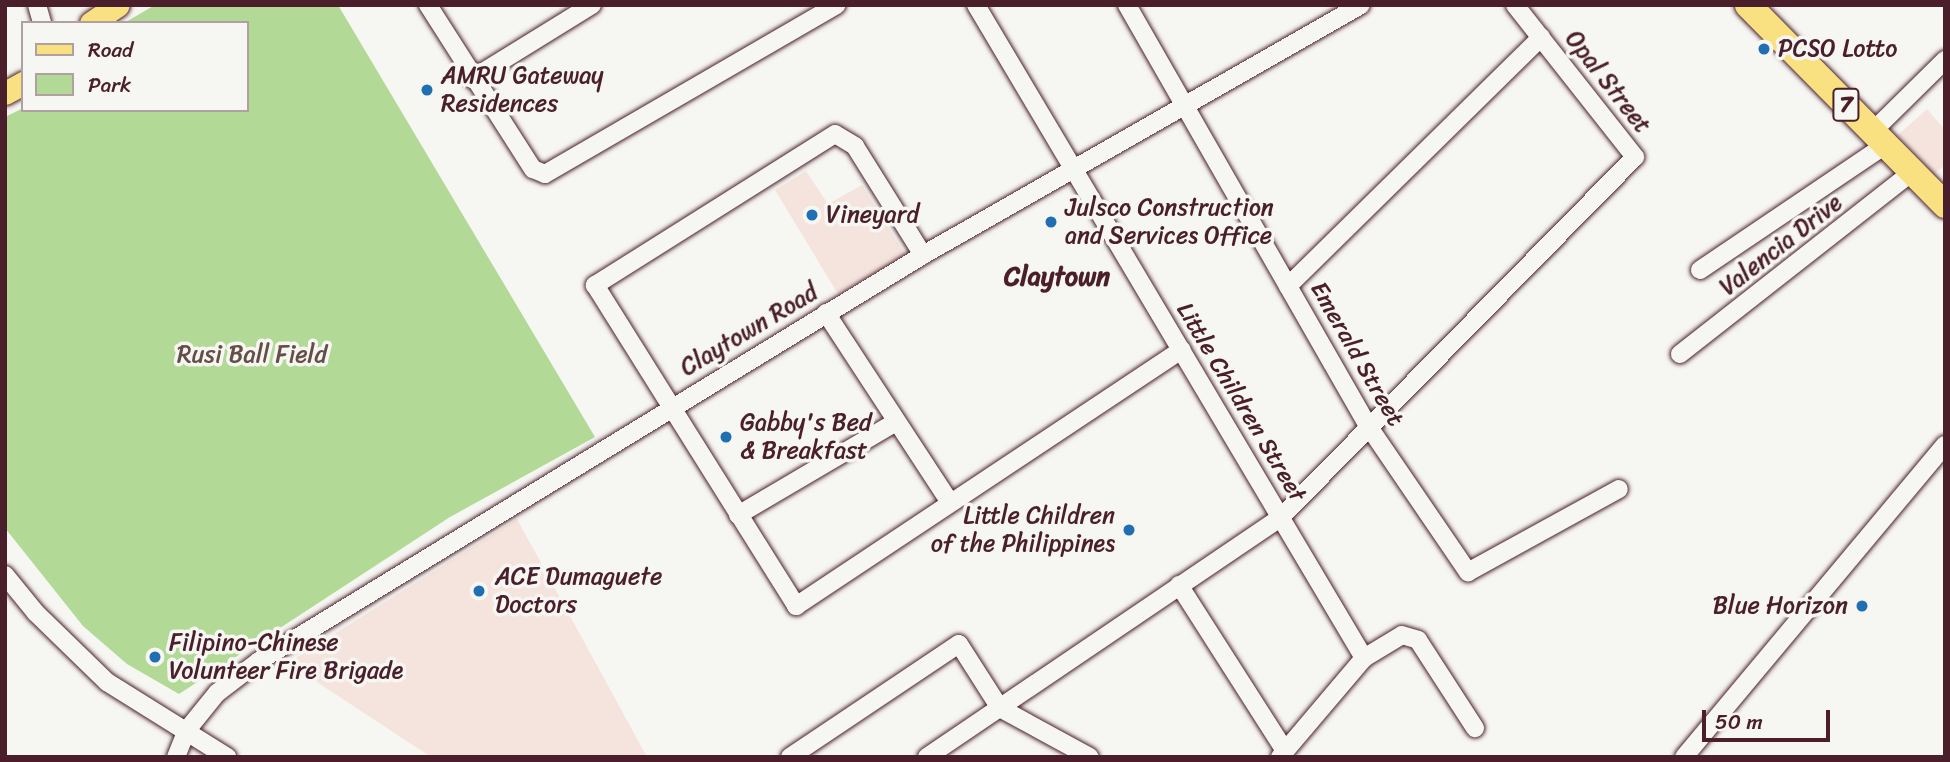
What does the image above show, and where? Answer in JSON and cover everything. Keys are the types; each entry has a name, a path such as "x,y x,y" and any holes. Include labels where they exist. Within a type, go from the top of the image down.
{"highway":[{"name":"7","path":"1748,5 1945,205"}],"main road":[{"path":"95,21 118,5"},
{"path":"5,93 21,84"}],"street":[{"path":"428,5 472,79 533,169 545,174 837,5"},
{"path":"472,79 592,5"},
{"name":"Little Children Street","path":"976,5 1364,658"},
{"name":"Emerald Street","path":"1127,5 1369,427 1468,572 1619,489"},
{"name":"Claytown Road","path":"176,757 187,730 218,693 260,661 669,406 825,313 1361,5"},
{"name":"Opal Street","path":"1369,427 1635,157 1515,5"},
{"path":"1288,286 1541,37"},
{"path":"1700,270 1879,138 1945,60"},
{"path":"923,255 855,146 840,135 827,138 595,285 796,606 949,501 1182,350"},
{"name":"Valencia Drive","path":"1680,355 1912,172"},
{"path":"825,313 949,501"},
{"path":"738,515 896,422"},
{"path":"927,757 1281,517 1369,427"},
{"path":"1684,757 1945,445"},
{"path":"5,575 36,613 107,682 227,757"},
{"path":"1180,585 1283,754 1364,658 1402,635 1415,637 1475,728"},
{"path":"790,757 959,645 1000,708 1087,756"}],"shaded area":[{"path":"1927,109 1945,130 1945,165 1934,174 1898,135"},
{"path":"806,171 828,204 862,185 906,256 838,294 775,190"},
{"name":"ACE Dumaguete Doctors","path":"517,519 647,757 431,757 288,663"}],"green space":[{"name":"Rusi Ball Field","path":"155,5 338,5 595,437 450,517 179,694 127,664 83,626 5,528 5,117 21,109 21,112 248,112 248,21 127,21"}],"place":[{"name":"PCSO Lotto","path":"1764,49"},
{"name":"AMRU Gateway Residences","path":"427,90"},
{"name":"Vineyard","path":"812,215"},
{"name":"Julsco Construction and Services Office","path":"1051,222"},
{"name":"Gabby's Bed & Breakfast","path":"726,437"},
{"name":"Little Children of the Philippines","path":"1129,530"},
{"name":"ACE Dumaguete Doctors","path":"479,591"},
{"name":"Blue Horizon","path":"1862,606"},
{"name":"Filipino-Chinese Volunteer Fire Brigade","path":"155,657"}],"district":[{"name":"Claytown","path":"1057,277"}]}
